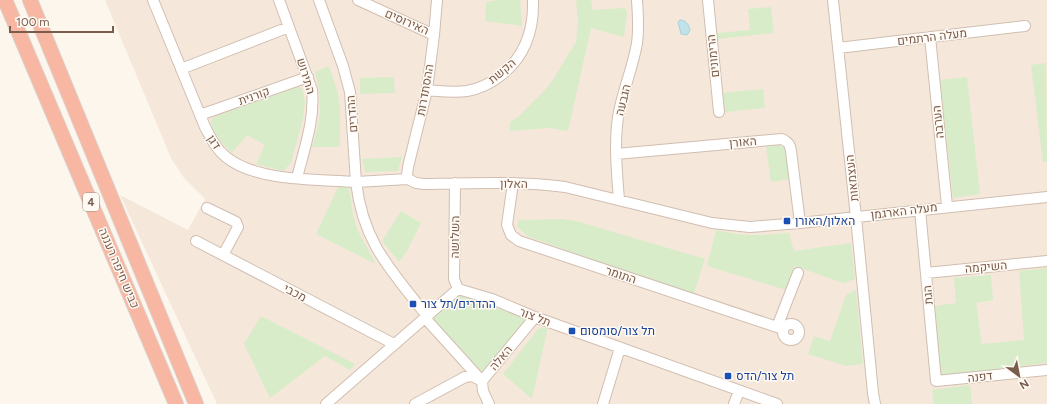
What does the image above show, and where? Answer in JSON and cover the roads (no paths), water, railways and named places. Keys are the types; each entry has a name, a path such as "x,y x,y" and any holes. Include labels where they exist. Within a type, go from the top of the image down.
{"highway":[{"name":"כביש חיפה רעננה","path":"5,0 176,404"},
{"name":"כביש חיפה רעננה","path":"30,0 196,404"}],"street":[{"name":"דגן","path":"153,0 200,115 214,145 225,156 240,167 254,171 296,178 356,182"},
{"name":"התירוש","path":"279,0 308,77 313,96 312,118 296,178"},
{"name":"ההדרים","path":"319,0 343,66 350,92 358,199 367,228 388,268 426,317 482,381"},
{"name":"האירוסים","path":"358,0 434,35"},
{"name":"ההסתדרות","path":"408,179 408,167 427,90 437,0"},
{"name":"הקשת","path":"427,90 443,92 468,91 482,87 505,73 516,62 528,40 534,14 533,0"},
{"name":"הגבעה","path":"619,200 616,154 618,116 637,44 639,27 637,0"},
{"name":"הרימונים","path":"708,0 718,112"},
{"name":"העצמאות","path":"833,0 875,404"},
{"name":"מעלה הרתמים","path":"838,48 1025,26"},
{"path":"181,69 289,27"},
{"name":"הערבה","path":"930,37 947,206"},
{"name":"קורנית","path":"200,115 308,77"},
{"name":"האורן","path":"616,154 782,139 790,145 800,223"},
{"path":"356,182 408,179"},
{"name":"האלון","path":"408,179 416,184 546,184 619,200"},
{"name":"השלושה","path":"455,183 454,279 458,289"},
{"name":"התומר","path":"513,183 507,225 511,235 519,241 780,328 798,273"},
{"name":"מעלה הארגמן","path":"619,200 725,225 750,226 800,223 1047,196"},
{"path":"208,208 238,224 238,227 223,255"},
{"name":"הגת","path":"920,210 936,381"},
{"name":"מכבי","path":"196,241 394,344"},
{"name":"השיקמה","path":"926,273 1047,261"},
{"path":"326,404 458,289"},
{"name":"תל צור","path":"458,289 492,299 620,348 777,404"},
{"name":"האלה","path":"489,404 483,391 482,381 536,317"},
{"path":"604,404 620,348"},
{"name":"דפנה","path":"936,381 1047,370"},
{"path":"415,404 469,376 482,381"},
{"path":"734,404 739,391"}],"water":[{"path":"680,20 686,22 689,26 690,30 687,35 681,34 678,22"}],"place":[{"name":"האלון/האורן","path":"787,221"},
{"name":"ההדרים/תל צור","path":"413,304"},
{"name":"תל צור/סומסום","path":"572,331"},
{"name":"תל צור/הדס","path":"728,376"}]}
